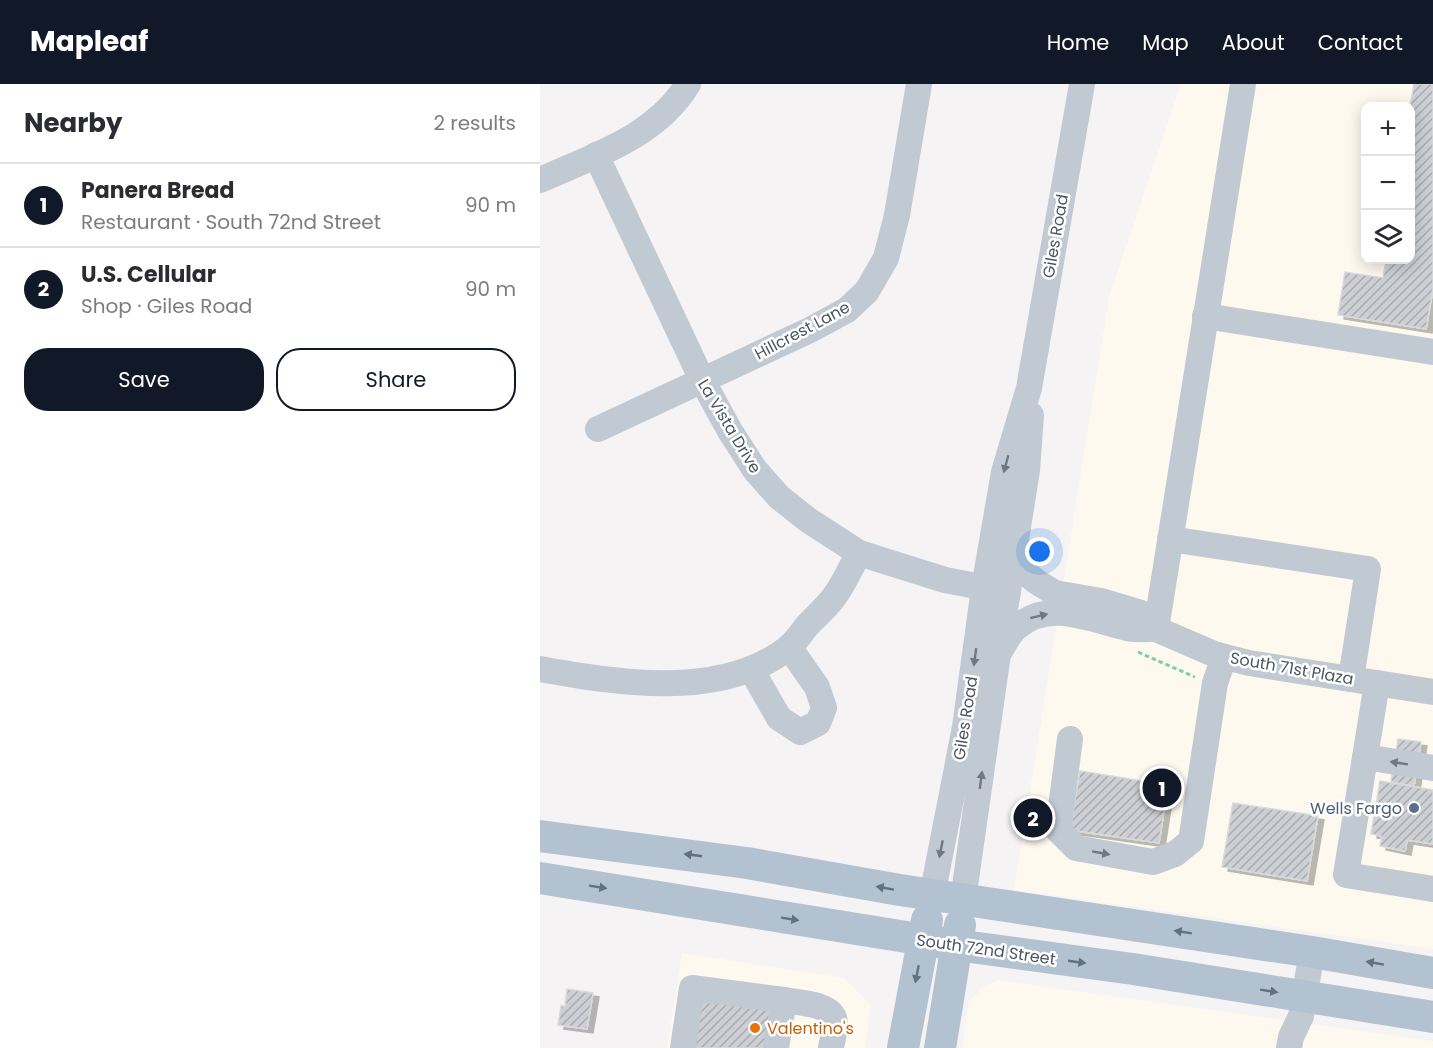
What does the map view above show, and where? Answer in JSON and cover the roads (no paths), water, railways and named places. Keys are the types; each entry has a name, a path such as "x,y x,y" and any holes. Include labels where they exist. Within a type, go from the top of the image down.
{"main road":[{"path":"540,836 747,862 932,896 1312,952 1433,973"},
{"name":"South 72nd Street","path":"540,878 923,940 1133,969 1303,1006 1433,1017"},
{"name":"Giles Road","path":"903,1048 932,896"},
{"name":"Giles Road","path":"940,1048 963,900"}],"street":[{"path":"540,180 642,133 688,84"},
{"name":"Hillcrest Lane","path":"598,429 838,315 847,310 867,291 886,258 897,215 919,84"},
{"name":"Giles Road","path":"963,900 998,654 996,590 1004,472 1029,388 1082,84"},
{"path":"1156,629 1243,84"},
{"name":"La Vista Drive","path":"596,155 702,380 755,470 779,497 859,553 945,580 996,590"},
{"path":"1205,316 1433,352"},
{"name":"Giles Road","path":"932,896 965,728 996,590 1014,554 1027,470 1031,420 1029,388"},
{"path":"1170,538 1368,570 1351,679"},
{"path":"540,669 585,677 681,684 722,678 751,669 771,659 789,646 835,596 859,553"},
{"name":"South 71st Plaza","path":"1014,554 1023,571 1055,593 1101,601 1141,613 1156,629 1224,657 1433,692"},
{"name":"South 71st Plaza","path":"998,654 1014,629 1029,618 1045,613 1071,614 1100,619 1129,629 1156,629"},
{"path":"751,669 779,718 800,732 818,723 824,708 817,687 789,646"},
{"path":"1070,739 1058,830 1076,848 1154,862 1175,854 1191,841 1215,683 1224,657"},
{"path":"1377,683 1346,875 1433,889"},
{"path":"1365,757 1433,768"},
{"path":"1289,1048 1291,1036 1303,1006 1312,952"},
{"path":"683,1048 692,988 822,1007 831,1013 835,1022 831,1048"},
{"path":"776,1048 784,1000"},
{"path":"1303,1006 1307,1048"}],"place":[{"name":"Panera Bread","path":"1162,788"},
{"name":"Wells Fargo","path":"1414,808"},
{"name":"U.S. Cellular","path":"1033,818"},
{"name":"Valentino's","path":"755,1028"}]}
